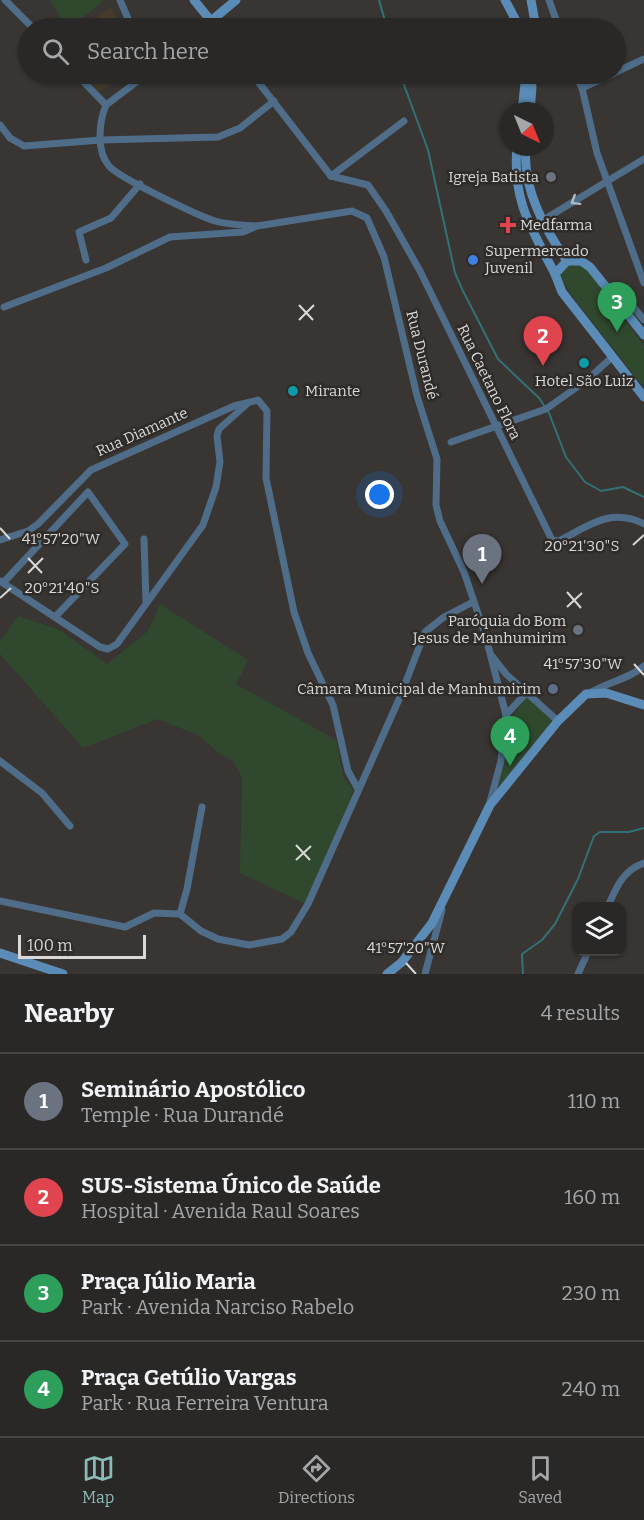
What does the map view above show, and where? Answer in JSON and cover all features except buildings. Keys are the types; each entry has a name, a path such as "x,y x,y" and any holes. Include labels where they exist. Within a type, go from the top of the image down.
{"street":[{"path":"5,0 23,18"},
{"path":"120,0 128,18"},
{"path":"194,0 208,18"},
{"path":"220,18 236,0"},
{"path":"505,0 515,18"},
{"path":"531,0 534,18"},
{"path":"549,0 555,18"},
{"path":"626,67 644,59"},
{"path":"86,84 106,105"},
{"path":"134,84 106,105 102,115 101,140 108,166 203,218 231,225 256,226"},
{"path":"260,84 331,176 404,121"},
{"path":"524,102 528,84"},
{"path":"580,84 607,181 644,283"},
{"path":"582,88 591,84"},
{"path":"528,87 529,102"},
{"path":"0,126 10,138 24,146 101,140 218,137 240,128 274,101"},
{"path":"518,156 516,186 522,210 567,300 644,397"},
{"path":"525,156 527,183 567,261"},
{"path":"531,228 644,159"},
{"name":"Rua Caetano Flora","path":"331,176 368,185 383,205 420,271 552,540 559,541 601,518 610,516 623,516 644,524"},
{"path":"516,186 527,183"},
{"path":"86,260 79,232 111,218 140,184"},
{"name":"Rua Durandé","path":"4,307 106,268 170,237 243,232 256,226 352,211 367,218 374,229 389,276 417,396 437,459 436,505 440,521 464,572 490,653 506,715 501,761 490,805"},
{"path":"556,278 567,261"},
{"path":"567,261 586,264 644,335"},
{"path":"605,285 622,292 644,320"},
{"path":"451,442 496,424 546,409 587,380 611,358"},
{"path":"55,617 125,544 88,492 2,582 100,647 108,649 128,632 146,601 203,525 211,507 220,462 217,436 219,429 254,399 263,404 268,419 266,478 294,612 308,653 333,705 348,771 358,789"},
{"name":"Rua Diamante","path":"0,540 27,531 38,524 91,470 254,399"},
{"path":"144,539 146,601"},
{"path":"0,901 81,920 125,927 154,913 180,914 201,931 234,944 249,945 282,939 291,932 308,904 400,697 425,632 444,617 473,602"},
{"path":"490,653 506,674 558,721"},
{"path":"387,974 415,948 443,903 490,805 558,721 586,694 609,682 629,677 644,666"},
{"path":"506,715 527,692"},
{"path":"586,694 606,693 644,705"},
{"path":"0,760 42,793 70,826"},
{"path":"180,914 187,889 202,807"},
{"path":"610,902 622,878 630,869 644,863"},
{"path":"425,974 443,903"},
{"path":"0,953 63,974"},
{"path":"579,974 586,956"}],"shaded area":[{"path":"111,7 116,18 96,18"},
{"path":"91,84 112,84 99,92"}],"green space":[{"path":"50,0 102,0 103,2 81,18 61,18"},
{"path":"568,261 583,263 644,346 644,388 569,292 559,272"},
{"path":"160,604 248,660 236,684 336,740 343,776 353,790 310,906 240,873 242,777 233,761 217,752 200,736 158,719 83,748 0,654 0,641 18,616 60,630 107,664 148,631"},
{"path":"526,696 553,719 496,793 511,739 513,717"}],"waterway":[{"path":"379,0 384,18"},
{"path":"404,84 428,150 455,273 498,359 539,398 549,413 566,457 585,482 601,491 623,487 644,497"},
{"path":"523,974 522,954 542,940 555,924 578,879 594,836 600,832 629,832 644,828"}],"place":[{"name":"Igreja Batista","path":"551,177"},
{"name":"Medfarma","path":"508,225"},
{"name":"Supermercado Juvenil","path":"473,260"},
{"name":"Praça Júlio Maria","path":"617,332"},
{"name":"Hotel São Luiz","path":"584,363"},
{"name":"SUS-Sistema Único de Saúde","path":"543,366"},
{"name":"Mirante","path":"293,391"},
{"name":"Seminário Apostólico","path":"482,584"},
{"name":"Paróquia do Bom Jesus de Manhumirim","path":"578,630"},
{"name":"Câmara Municipal de Manhumirim","path":"553,689"},
{"name":"Praça Getúlio Vargas","path":"510,766"}]}
